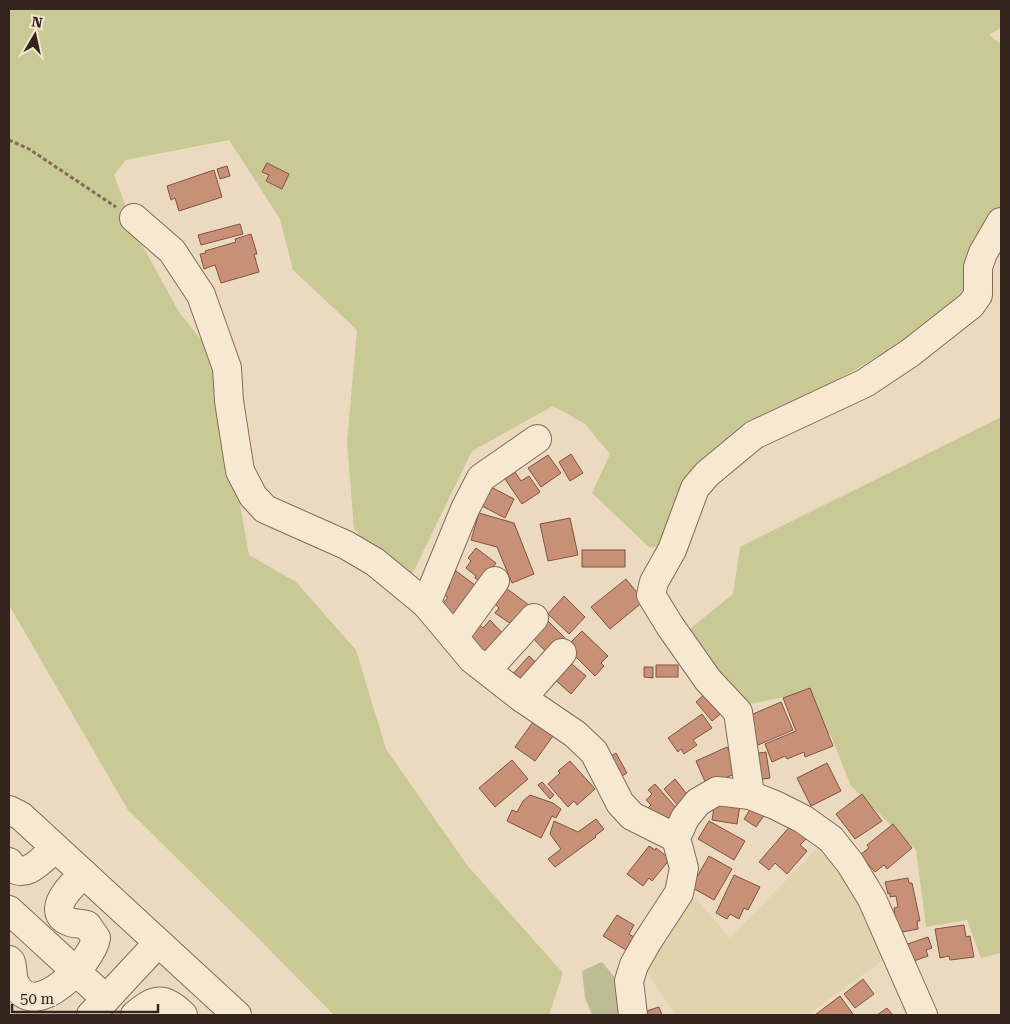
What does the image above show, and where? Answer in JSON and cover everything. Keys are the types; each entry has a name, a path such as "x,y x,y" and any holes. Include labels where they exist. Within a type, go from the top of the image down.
{"street":[{"path":"134,218 172,251 201,295 227,368 229,401 240,471 253,496 266,509 346,545 375,562 426,604 472,659 522,698 574,734 594,752 620,803 632,816 676,838"},
{"path":"750,795 738,712 708,680 670,626 652,595 654,582 672,550 695,488 707,474 754,435 865,382 910,353 971,305 978,295 978,267 983,253 1001,222"},
{"path":"426,604 465,509 481,478 537,439"},
{"path":"454,637 496,581"},
{"path":"487,670 534,618"},
{"path":"522,698 562,653"},
{"path":"633,1015 629,981 634,965 646,942 679,893 684,868 676,838 685,818 698,802 717,792 750,795 803,819 831,839 850,863 872,899 923,1015"},
{"path":"9,810 21,816 237,1015"},
{"path":"9,862 11,867 24,871 36,866 56,848"},
{"path":"9,960 16,986 27,995 34,996 55,990 76,972 90,954 96,938 87,925 70,923 63,919 60,915 59,907 66,891 84,874"},
{"path":"9,910 76,972 98,1007 158,943"},
{"path":"135,1015 152,1002 162,1001 173,1005 184,1015"}],"path":[{"path":"9,140 28,148 134,218"}],"shaded area":[{"path":"821,844 836,856 889,956 807,1015 675,1015 644,968 690,892 730,938"}],"green space":[{"path":"9,9 1001,9 1001,28 989,35 1001,44 1001,207 973,288 929,327 754,428 666,547 649,547 592,493 610,454 585,424 553,406 472,451 406,587 354,529 347,442 357,330 293,270 280,219 229,140 126,160 114,175 137,236 179,312 222,366 235,476 249,555 296,582 356,650 386,749 467,865 563,973 549,1015 334,1015 128,810 9,605"},
{"path":"1001,417 1001,953 981,958 967,920 926,927 916,850 851,786 831,736 795,695 740,706 686,632 733,594 740,547"},
{"path":"602,962 621,985 626,1015 592,1015 585,997 582,971"}],"building":[{"path":"267,163 289,174 282,189 266,181 269,175 262,172"},
{"path":"227,166 230,176 220,179 217,169"},
{"path":"214,170 222,197 179,211 175,198 171,200 167,186"},
{"path":"240,224 243,234 201,245 198,235"},
{"path":"251,234 257,254 254,254 259,272 221,283 215,265 204,269 200,254 236,242 235,239"},
{"path":"571,454 583,473 570,481 559,462"},
{"path":"548,455 561,473 541,487 528,468"},
{"path":"515,472 521,481 529,476 540,492 522,504 505,479"},
{"path":"491,487 514,499 505,518 482,506"},
{"path":"479,513 514,523 534,574 512,583 497,547 471,540"},
{"path":"570,518 578,555 548,561 540,524"},
{"path":"476,548 496,563 482,583 466,568 471,561 468,558"},
{"path":"582,550 625,550 625,567 582,567"},
{"path":"456,571 479,588 454,616 441,606 448,597 444,595 450,586 447,583"},
{"path":"626,579 644,601 610,629 591,607"},
{"path":"506,588 529,605 514,626 495,613 499,608 495,604"},
{"path":"564,596 585,617 569,634 548,614"},
{"path":"490,620 506,637 485,656 466,636 479,624 483,628"},
{"path":"547,620 565,638 548,654 531,636"},
{"path":"582,631 608,656 601,663 604,666 595,676 566,647"},
{"path":"529,656 541,667 522,687 510,677"},
{"path":"567,660 586,676 571,694 552,677"},
{"path":"656,665 678,665 678,677 656,677"},
{"path":"644,667 653,667 653,678 644,677"},
{"path":"810,688 833,746 805,757 804,752 787,759 785,756 772,762 765,744 796,731 783,698"},
{"path":"707,692 724,711 712,721 696,702"},
{"path":"781,702 793,730 758,745 746,717"},
{"path":"702,714 712,728 693,740 697,745 684,754 681,749 678,752 668,738"},
{"path":"533,722 553,736 535,761 515,747"},
{"path":"727,747 739,772 707,786 696,761"},
{"path":"766,752 770,778 756,780 752,754"},
{"path":"616,753 627,773 617,779 606,759"},
{"path":"512,760 528,779 495,807 479,788"},
{"path":"570,761 595,789 577,805 574,801 568,807 548,784 560,773 558,771"},
{"path":"827,763 841,791 811,806 797,778"},
{"path":"675,779 690,798 679,807 664,789"},
{"path":"542,782 554,795 550,799 538,785"},
{"path":"655,784 678,810 662,824 648,808 651,805 646,800 652,794 648,790"},
{"path":"862,794 882,821 855,839 836,814"},
{"path":"530,795 553,803 561,809 556,818 552,816 541,838 507,821 512,810 517,812 523,801"},
{"path":"715,801 740,805 737,824 712,820"},
{"path":"753,805 766,813 756,827 744,819"},
{"path":"596,819 604,829 555,867 548,859 561,849 550,834 554,821 578,832"},
{"path":"709,821 745,841 734,860 698,839"},
{"path":"893,824 912,848 887,869 884,865 875,872 860,855 869,848 867,845"},
{"path":"791,825 806,839 800,845 807,851 787,874 775,863 769,870 759,862"},
{"path":"649,846 655,850 656,848 670,859 652,881 649,878 643,886 627,874"},
{"path":"709,856 732,869 714,900 691,887"},
{"path":"734,875 760,887 748,910 744,908 739,919 730,914 727,919 716,913"},
{"path":"908,878 909,883 912,883 920,921 917,921 918,929 897,933 894,908 898,907 896,896 890,897 885,882"},
{"path":"617,915 634,925 629,934 634,937 626,950 603,936"},
{"path":"964,925 966,937 970,936 974,957 950,960 949,956 940,958 935,929"},
{"path":"928,937 932,948 926,950 928,956 911,962 905,945"},
{"path":"863,979 874,994 855,1008 844,994"},
{"path":"840,996 853,1014 815,1015"},
{"path":"659,1007 662,1015 641,1015 640,1013"},
{"path":"887,1008 893,1015 877,1015"}]}
